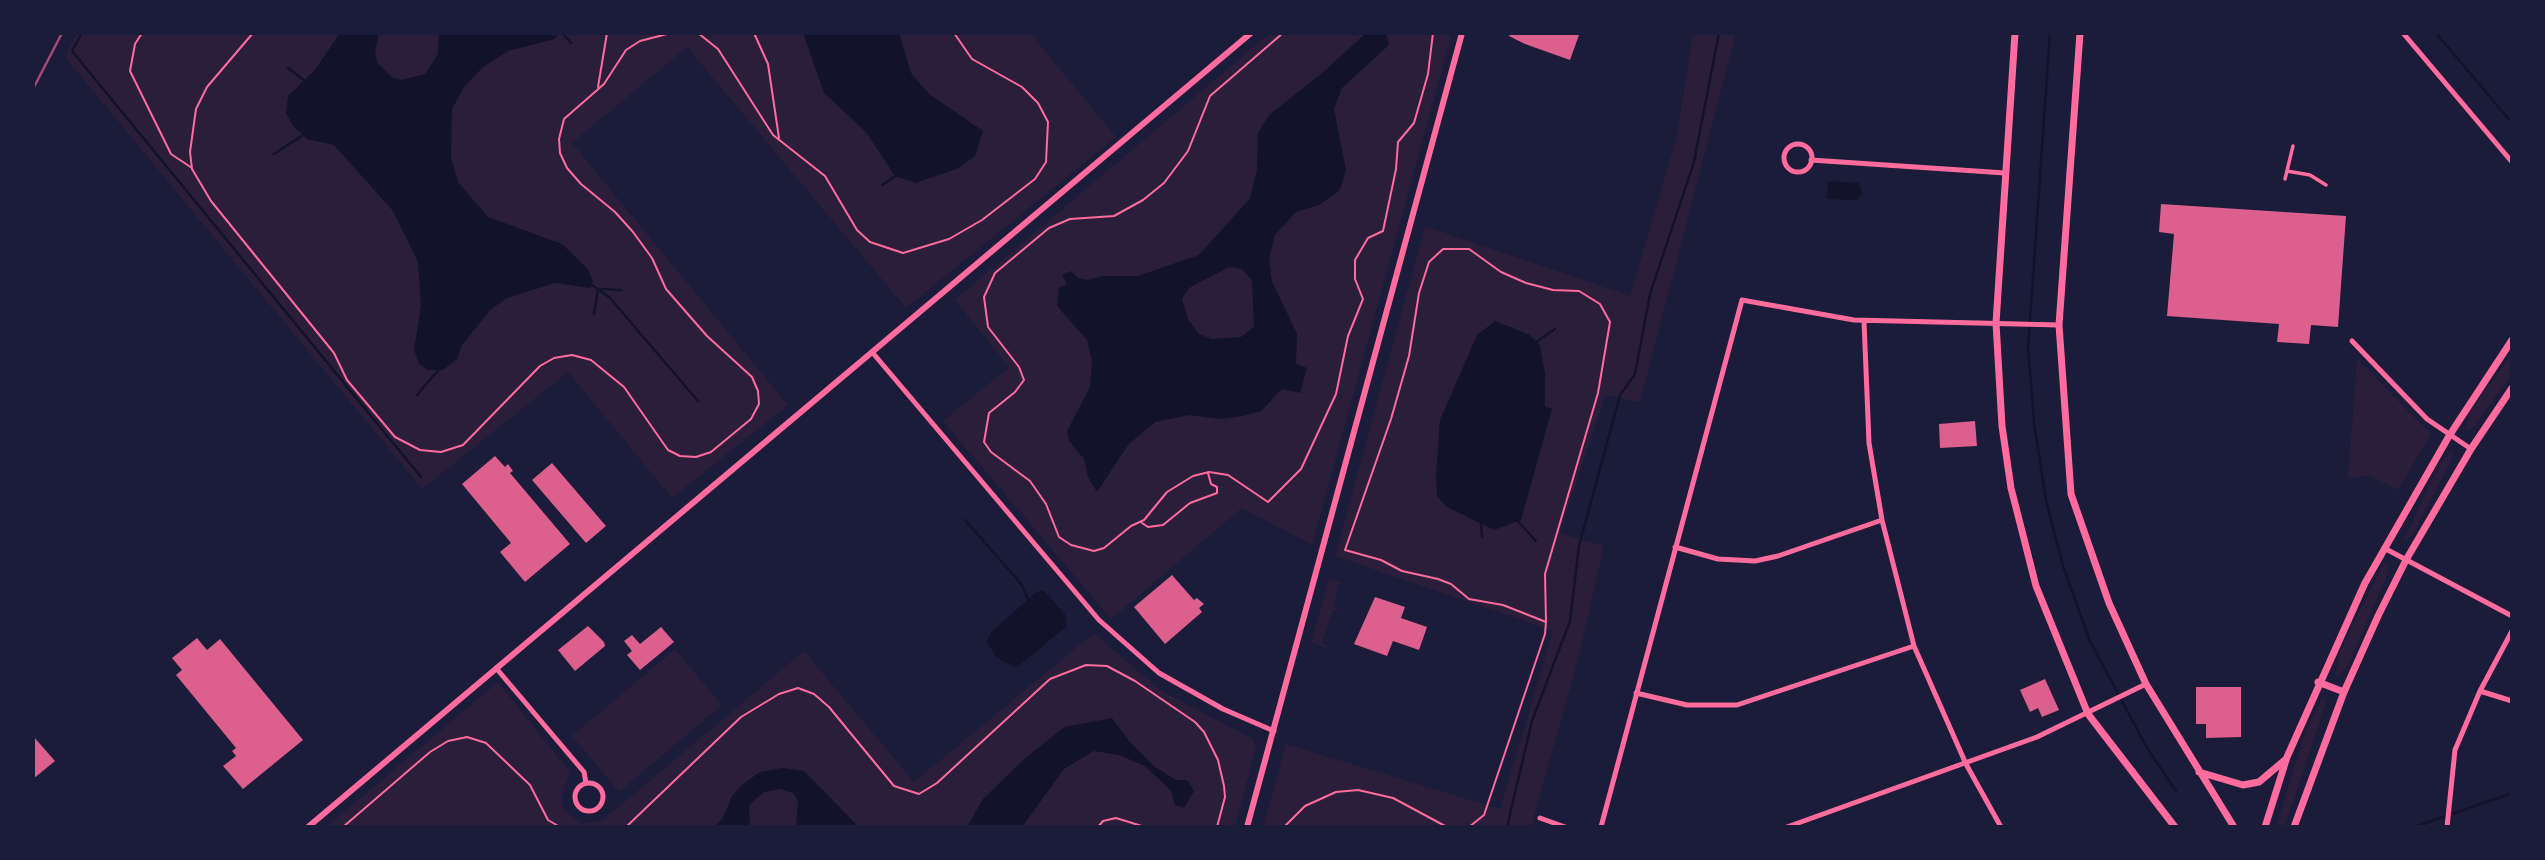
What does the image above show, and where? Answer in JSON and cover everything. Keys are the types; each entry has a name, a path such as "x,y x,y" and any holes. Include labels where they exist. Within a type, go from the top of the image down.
{"main road":[{"path":"2015,33 1996,323 2002,426 2022,539 2051,629 2088,714 2175,827"},
{"path":"2080,33 2059,325 2071,494 2109,603 2146,684 2234,827"},
{"path":"2265,827 2287,757 2318,682 2384,548 2449,436 2512,340"},
{"path":"2294,827 2344,692 2406,560 2471,449 2512,388"},
{"path":"2318,682 2344,692"},
{"path":"2198,772 2244,785 2259,782 2273,773 2287,757"}],"street":[{"path":"308,827 1251,33"},
{"path":"1247,827 1462,33"},
{"path":"2403,33 2512,162"},
{"path":"1799,144 1807,148 1811,160 1803,171 1793,171 1786,166 1784,157 1787,149 1799,144"},
{"path":"2285,179 2292,146"},
{"path":"1811,160 2005,173"},
{"path":"2287,171 2310,175 2326,185"},
{"path":"1601,827 1742,300 1806,314 1864,321 2059,325"},
{"path":"1864,321 1869,443 1882,520 1914,646 1966,764 2001,827"},
{"path":"2353,341 2427,419 2471,449"},
{"path":"872,352 1099,620 1159,673 1223,709 1274,731"},
{"path":"1675,547 1718,559 1755,561 1779,556 1882,520"},
{"path":"2384,548 2512,616"},
{"path":"2447,826 2455,750 2480,691 2512,631"},
{"path":"1636,693 1694,706 1737,705 1914,646"},
{"path":"496,668 583,772 586,783"},
{"path":"1787,827 1966,764 2088,714 2146,684"},
{"path":"2480,691 2512,701"},
{"path":"586,783 597,786 603,795 600,805 591,811 580,808 575,799 578,789 586,783"},
{"path":"1540,818 1565,827"}],"path":[{"path":"142,33 135,44 130,71 171,154 192,169 211,201 334,353 347,380 395,437 418,450 441,452 463,445 540,366 555,358 572,355 597,364 624,387 642,408 668,450 680,456 696,457 711,452 751,419 759,404 758,391 752,377 707,336 666,289 652,258 633,232 615,212 580,184 567,168 560,153 559,139 564,119 617,67 626,50 640,41 671,33"},
{"path":"192,169 190,152 196,109 207,86 253,33"},
{"path":"598,88 607,33"},
{"path":"698,33 718,49 773,135 825,176 857,230 870,242 903,253 949,239 967,229 1035,179 1046,162 1048,122 1038,103 1022,88 972,59 954,33"},
{"path":"754,33 768,64 780,139"},
{"path":"1283,33 1210,96 1184,158 1164,183 1143,200 1114,216 1070,219 1049,228 995,273 984,298 988,327 1019,366 1024,380 1015,392 989,413 984,442 987,448 1030,481 1046,504 1059,537 1071,545 1099,550 1139,523 1172,488 1193,476 1208,472 1228,475 1268,502 1301,469 1336,394 1348,337 1363,299 1355,279 1355,260 1368,238 1383,231 1396,169 1398,142 1414,123 1428,74 1433,33"},
{"path":"1469,827 1484,815 1545,634 1546,622 1545,574 1598,393 1609,322 1600,304 1578,291 1553,290 1526,283 1500,272 1469,249 1443,249 1429,262 1419,293 1409,356 1395,407 1345,550 1381,561 1402,571 1438,579 1469,598 1503,605 1546,622"},
{"path":"1139,523 1148,527 1163,525 1190,503 1217,493 1217,486 1211,484 1208,472"},
{"path":"626,827 741,717 779,694 798,688 814,694 829,707 894,786 919,794 937,783 1050,679 1086,665 1107,666 1135,681 1195,722 1204,732 1218,760 1224,786 1225,797 1217,827"},
{"path":"343,827 430,752 447,741 467,737 486,743 495,751 530,785 548,820 561,827"},
{"path":"1284,827 1305,806 1336,792 1358,790 1393,798 1447,827"},
{"path":"1098,827 1104,821 1116,818 1145,827"}],"shaded area":[{"path":"77,33 1030,33 1116,137 906,308 687,47 572,143 788,405 672,498 568,372 422,489 65,57"},
{"path":"340,33 379,33 375,51 377,62 392,77 401,80 425,74 438,54 439,33 558,33 555,39 508,51 483,67 464,87 452,109 451,157 458,182 488,217 562,244 587,268 593,281 590,288 555,283 507,298 491,309 462,345 457,359 443,370 428,370 419,364 414,350 421,306 418,262 393,211 334,145 307,139 294,127 286,113 288,96 314,71"},
{"path":"803,33 899,33 911,73 929,94 983,131 975,156 959,168 916,183 895,176 866,132 824,93"},
{"path":"1270,33 1452,33 1312,545 1242,508 1111,619 943,421 1009,367 955,300"},
{"path":"1366,33 1386,33 1389,45 1342,88 1334,109 1346,170 1340,190 1319,205 1296,212 1275,235 1269,259 1272,281 1297,334 1296,364 1307,368 1300,393 1282,389 1261,411 1243,416 1221,419 1189,415 1155,422 1128,445 1097,492 1088,477 1084,459 1069,441 1067,431 1090,387 1092,361 1087,340 1057,306 1059,288 1067,284 1062,275 1071,271 1078,278 1088,280 1102,276 1138,276 1199,255 1250,198 1257,169 1258,133 1269,115 1321,74","holes":["1229,267 1242,269 1252,280 1254,327 1241,337 1212,339 1199,334 1188,319 1182,299 1189,288"]},
{"path":"1693,33 1736,33 1640,402 1605,395 1560,533 1604,546 1579,656 1531,827 1263,827 1286,744 1500,809 1553,631 1335,556 1425,226 1630,296 1677,136"},
{"path":"1828,181 1859,183 1862,193 1857,200 1827,199"},
{"path":"1495,321 1530,335 1540,345 1545,374 1545,406 1552,409 1521,520 1494,530 1447,507 1437,496 1436,477 1440,420 1477,335"},
{"path":"2512,353 2512,374 2471,430 2465,429 2470,412"},
{"path":"2357,359 2431,434 2398,490 2370,476 2348,478"},
{"path":"2453,449 2452,459 2414,533 2403,542 2438,466"},
{"path":"2388,562 2388,573 2349,664 2340,675 2336,675 2339,654 2381,568"},
{"path":"1329,578 1345,584 1338,584 1334,606 1341,611 1333,610 1322,643 1328,646 1327,648 1311,643"},
{"path":"1043,590 1065,614 1067,626 1016,668 997,658 987,642 991,632 1037,592"},
{"path":"1094,633 1160,690 1253,739 1256,746 1235,827 326,827 498,682 570,772 561,799 564,810 582,824 603,820 804,651 914,782"},
{"path":"675,649 722,705 619,792 572,736"},
{"path":"2323,697 2327,700 2296,794 2284,827 2276,827 2307,727"},
{"path":"1112,718 1130,742 1155,767 1176,780 1187,780 1194,791 1184,808 1175,805 1171,791 1145,766 1119,755 1094,751 1064,769 1022,827 967,827 983,799 1022,761 1064,727"},
{"path":"782,768 804,771 859,827 796,827 798,801 793,793 780,789 764,792 749,805 750,827 714,827 723,818 732,796 743,784 760,772"}],"building":[{"path":"1510,33 1579,35 1570,60 1525,44 1509,36"},
{"path":"2161,204 2346,216 2338,327 2311,325 2309,344 2277,342 2279,324 2167,316 2174,234 2159,232"},
{"path":"1975,421 1977,446 1940,448 1939,424"},
{"path":"495,456 505,467 508,464 513,471 510,473 570,544 525,582 500,552 511,543 462,484"},
{"path":"552,463 606,526 586,543 532,480"},
{"path":"1172,575 1194,600 1197,598 1204,604 1199,608 1202,612 1165,644 1134,607"},
{"path":"1375,597 1405,607 1401,618 1427,627 1419,650 1393,641 1387,656 1354,644"},
{"path":"588,626 605,646 575,671 558,650"},
{"path":"661,627 674,642 640,670 627,655 632,651 624,641 632,635 640,644"},
{"path":"197,638 207,650 220,639 303,740 243,789 223,766 236,756 232,751 236,748 176,675 182,670 172,658"},
{"path":"2045,679 2059,710 2042,717 2038,708 2030,712 2020,690"},
{"path":"2196,687 2241,687 2241,737 2206,738 2206,724 2196,724"},
{"path":"33,736 55,761 33,779"}],"waterway":[{"path":"82,33 72,51 421,477"},
{"path":"562,33 571,43"},
{"path":"1507,827 1532,721 1570,621 1579,546 1620,395 1635,374 1650,294 1694,162 1719,33"},
{"path":"2050,33 2028,348 2034,423 2046,500 2063,566 2089,639 2147,748 2176,791"},
{"path":"2436,33 2512,123"},
{"path":"288,68 305,81"},
{"path":"274,154 303,135"},
{"path":"882,185 897,175"},
{"path":"588,283 598,289 594,314"},
{"path":"598,289 610,298 698,401"},
{"path":"600,289 621,290"},
{"path":"1535,343 1555,329"},
{"path":"417,395 440,368"},
{"path":"1516,519 1536,541"},
{"path":"965,520 1022,585 1028,599"},
{"path":"1481,523 1482,537"},
{"path":"2415,827 2512,793"}],"railway":[{"path":"33,89 62,33"}]}
